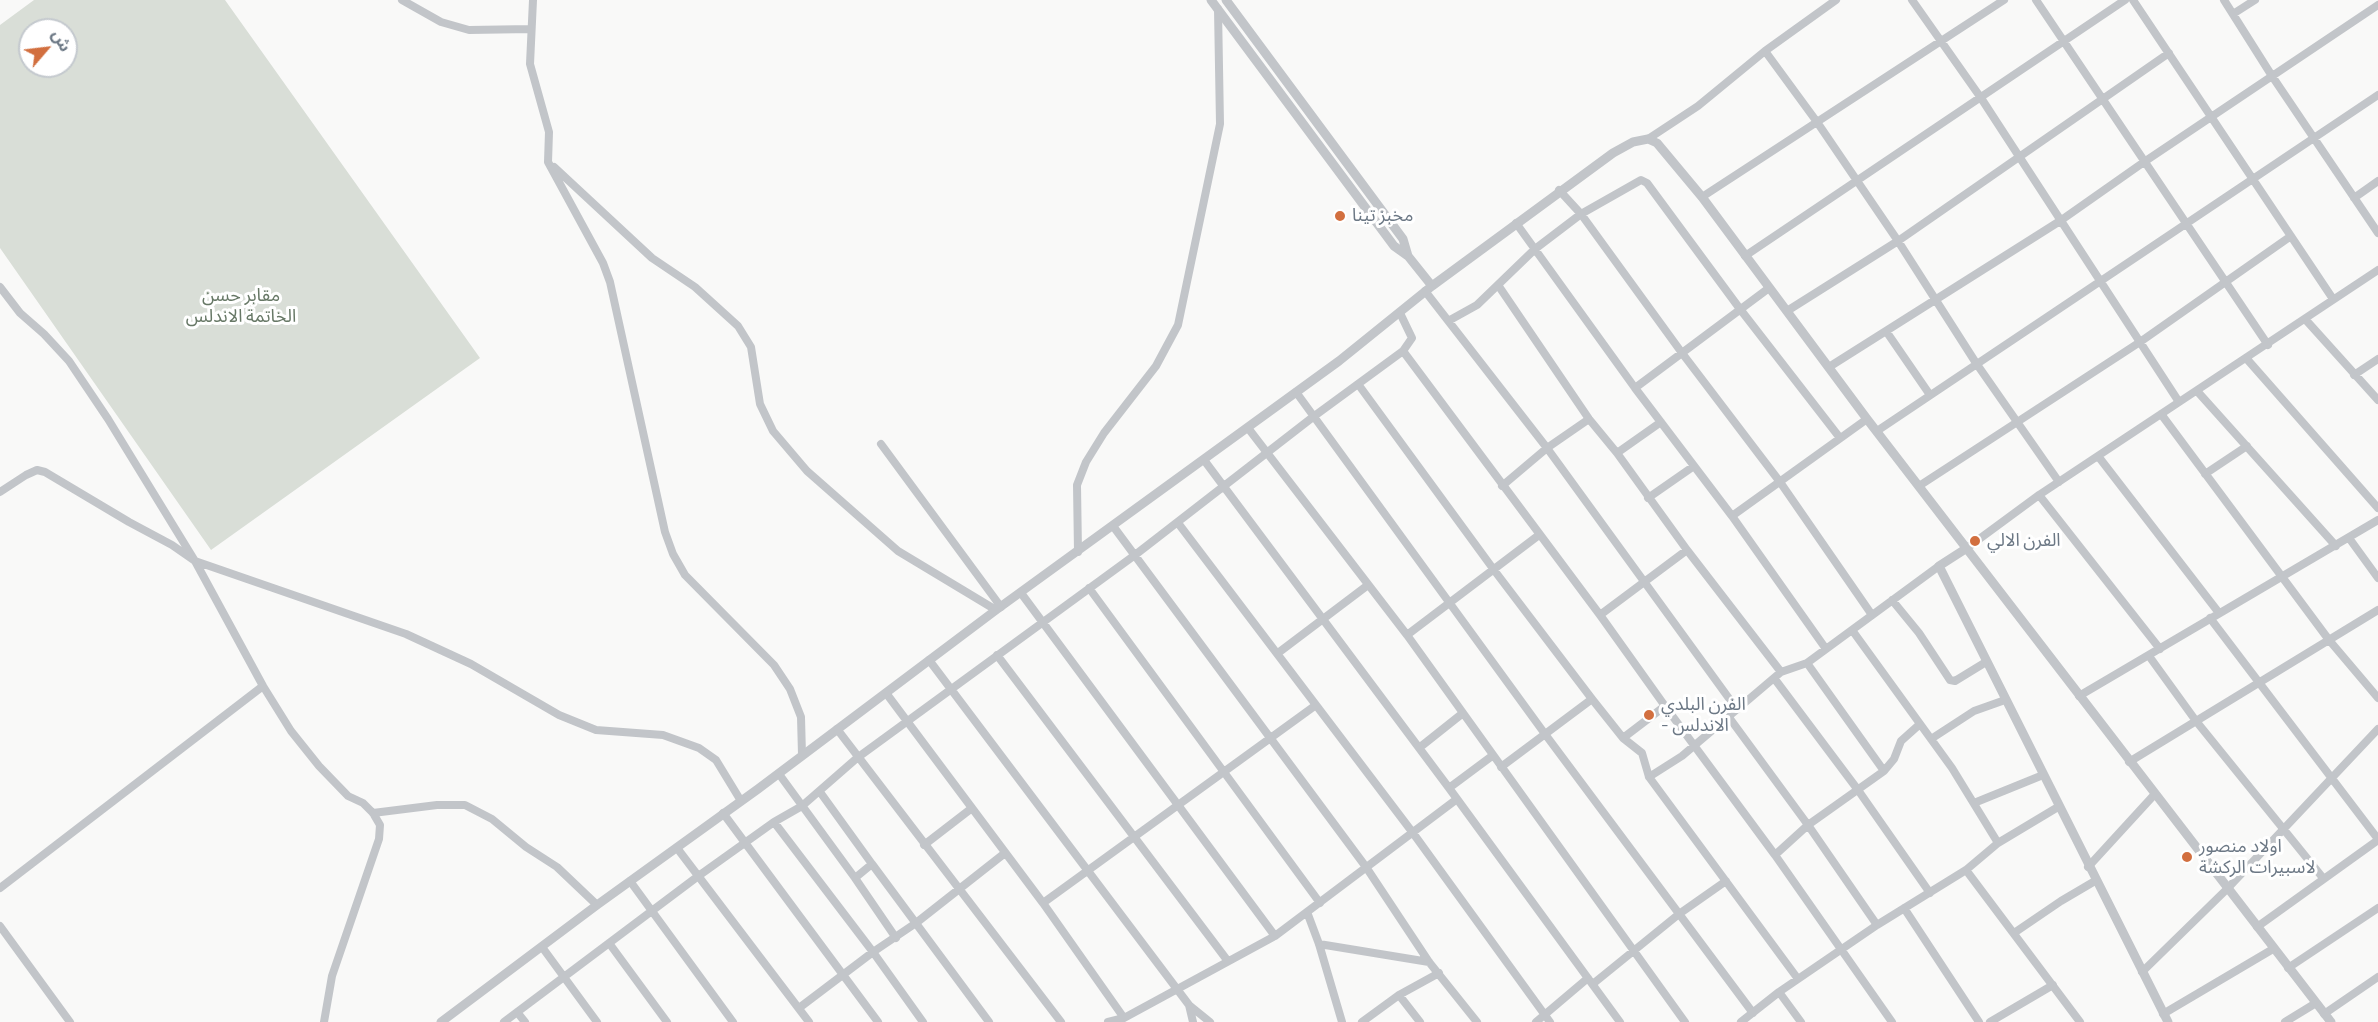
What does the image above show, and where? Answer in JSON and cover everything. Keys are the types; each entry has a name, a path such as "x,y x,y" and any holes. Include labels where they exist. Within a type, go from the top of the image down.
{"street":[{"path":"402,0 441,22 469,30 531,29"},
{"path":"533,0 530,64 549,132 548,162 603,263 610,282 662,521 673,554 685,575 774,665 790,689 801,717 802,755"},
{"path":"1211,0 1394,246 1408,256"},
{"path":"1226,0 1403,239 1408,256 1450,320 1547,448 1736,708"},
{"path":"441,1022 597,904 779,774 998,608 1296,393 1559,190 1613,153 1633,142 1648,139 1698,106 1765,51 1836,0"},
{"path":"1912,0 1981,98 2179,402"},
{"path":"1702,197 2004,0"},
{"path":"2036,0 2268,345"},
{"path":"1745,256 2125,0"},
{"path":"2133,0 2333,299"},
{"path":"2224,0 2272,76 2378,233"},
{"path":"2233,14 2255,0"},
{"path":"1829,367 2060,220 2378,4"},
{"path":"1077,552 1077,485 1086,462 1104,432 1156,366 1178,325 1220,124 1218,9"},
{"path":"1765,51 1817,122 1937,300 1976,363 2059,482"},
{"path":"1787,311 1898,241 2169,53"},
{"path":"1877,431 2378,95"},
{"path":"1648,139 1658,143 1702,197 1867,419 2154,795 2331,1022"},
{"path":"548,162 652,258 695,287 738,326 751,347 760,404 772,432 807,471 898,551 998,608"},
{"path":"1450,320 1477,305 1535,249 1581,214 1641,180 1647,183 1740,309 1840,438"},
{"path":"2354,198 2378,181"},
{"path":"1559,190 1581,214 1780,482 1872,615"},
{"path":"1516,223 1635,388 1732,516 1826,649"},
{"path":"1919,486 2140,342 2225,280 2291,236"},
{"path":"1649,777 1695,745 1736,708 1778,675 1807,663 2039,495 2378,270"},
{"path":"1498,285 1589,419 1617,453 1778,675 1930,894"},
{"path":"0,287 20,313 69,361 108,419 195,561 263,686 291,731 348,796 363,803 380,825 379,839 332,976 324,1022"},
{"path":"1635,388 1769,288"},
{"path":"504,1022 697,877 774,822 802,806 857,758 1135,555 1313,417 1403,351 1412,338 1400,313"},
{"path":"2306,319 2378,400"},
{"path":"1886,332 1930,395"},
{"path":"1403,351 1695,745 1892,1022"},
{"path":"2246,358 2378,508"},
{"path":"2354,375 2378,359"},
{"path":"1358,384 1592,699 1623,738 1642,753 1649,777 1798,979"},
{"path":"2197,391 2336,546"},
{"path":"1296,393 1545,734 1753,1013"},
{"path":"2162,414 2329,640 2378,698"},
{"path":"1502,486 1547,448 1589,419"},
{"path":"1732,516 1867,419"},
{"path":"1617,453 1661,422"},
{"path":"1248,428 1407,635 1685,1022"},
{"path":"881,444 998,608"},
{"path":"2205,474 2247,446"},
{"path":"2098,456 2219,613"},
{"path":"1204,460 1620,1022"},
{"path":"1648,498 1694,466"},
{"path":"0,492 26,475 37,471 45,472 172,545 195,561 406,634 471,664 559,715 596,730 663,735 699,748 716,760 741,801"},
{"path":"2039,495 2160,649"},
{"path":"2079,696 2378,520"},
{"path":"1178,522 1413,833 1547,1018"},
{"path":"1113,526 1366,867 1429,962 1477,1022"},
{"path":"1407,635 1539,535"},
{"path":"2349,538 2378,578"},
{"path":"1600,615 1687,550"},
{"path":"1939,566 2088,867 2166,1018 2273,949"},
{"path":"1278,653 1368,585"},
{"path":"1089,588 1320,903"},
{"path":"1021,593 1275,936"},
{"path":"1892,600 1919,633 1950,680 1955,681 1986,662"},
{"path":"2130,762 2378,610"},
{"path":"2210,618 2378,840 2257,927"},
{"path":"1852,630 1952,768 1998,843"},
{"path":"997,655 1227,960"},
{"path":"2149,656 2196,721 2323,878"},
{"path":"929,660 1089,869 1176,989 1189,1005 1210,1022"},
{"path":"1807,663 1884,771"},
{"path":"0,888 263,686"},
{"path":"886,693 1043,903 1124,1018"},
{"path":"1501,767 1592,699"},
{"path":"1931,739 1974,711 2005,700"},
{"path":"1043,903 1316,705"},
{"path":"1623,738 1665,706"},
{"path":"1419,748 1463,713"},
{"path":"1728,716 1808,825 1877,925"},
{"path":"1775,855 1808,825 1884,771 1894,759 1900,741 1920,724"},
{"path":"837,729 1061,1022"},
{"path":"2142,972 2227,889 2378,729"},
{"path":"1449,788 1492,756"},
{"path":"779,774 896,938"},
{"path":"1974,803 2043,775"},
{"path":"820,792 988,1022"},
{"path":"2088,867 2154,795"},
{"path":"1108,1022 1124,1018 1227,960 1275,936 1457,799"},
{"path":"373,813 437,804 465,805 492,819 526,847 557,867 597,904"},
{"path":"1742,1022 1779,992 1877,925 1930,894 1966,870 1998,843 2058,807"},
{"path":"924,844 972,808"},
{"path":"723,813 878,1022"},
{"path":"774,822 923,1022"},
{"path":"676,848 809,1022"},
{"path":"799,1008 873,952 916,923 1005,853"},
{"path":"855,878 872,864"},
{"path":"1966,870 2080,1022"},
{"path":"630,881 733,1022"},
{"path":"1536,1022 1547,1018 1591,981 1635,951 1679,914 1726,881"},
{"path":"2014,933 2061,901 2096,881"},
{"path":"1904,908 1979,1022"},
{"path":"2288,968 2378,908"},
{"path":"1307,912 1342,1022"},
{"path":"0,926 70,1022"},
{"path":"609,943 667,1022"},
{"path":"1319,945 1429,962"},
{"path":"542,947 597,1022"},
{"path":"1362,1022 1399,995 1439,973"},
{"path":"2324,1014 2378,976"},
{"path":"1990,1022 2053,985"},
{"path":"1779,992 1801,1022"},
{"path":"1399,995 1420,1022"},
{"path":"2285,1022 2316,1003"},
{"path":"1189,1005 1194,1022"},
{"path":"517,1012 525,1022"}],"green space":[{"name":"مقابر حسن الخاتمة الاندلس","path":"34,0 225,0 480,358 211,550 0,248 0,25"}],"place":[{"name":"مخبز تينا","path":"1340,216"},
{"name":"الفرن الالي","path":"1975,541"},
{"name":"الفرن البلدي - الاندلس","path":"1649,715"},
{"name":"اولاد منصور لاسبيرات الركشة","path":"2187,857"}]}
